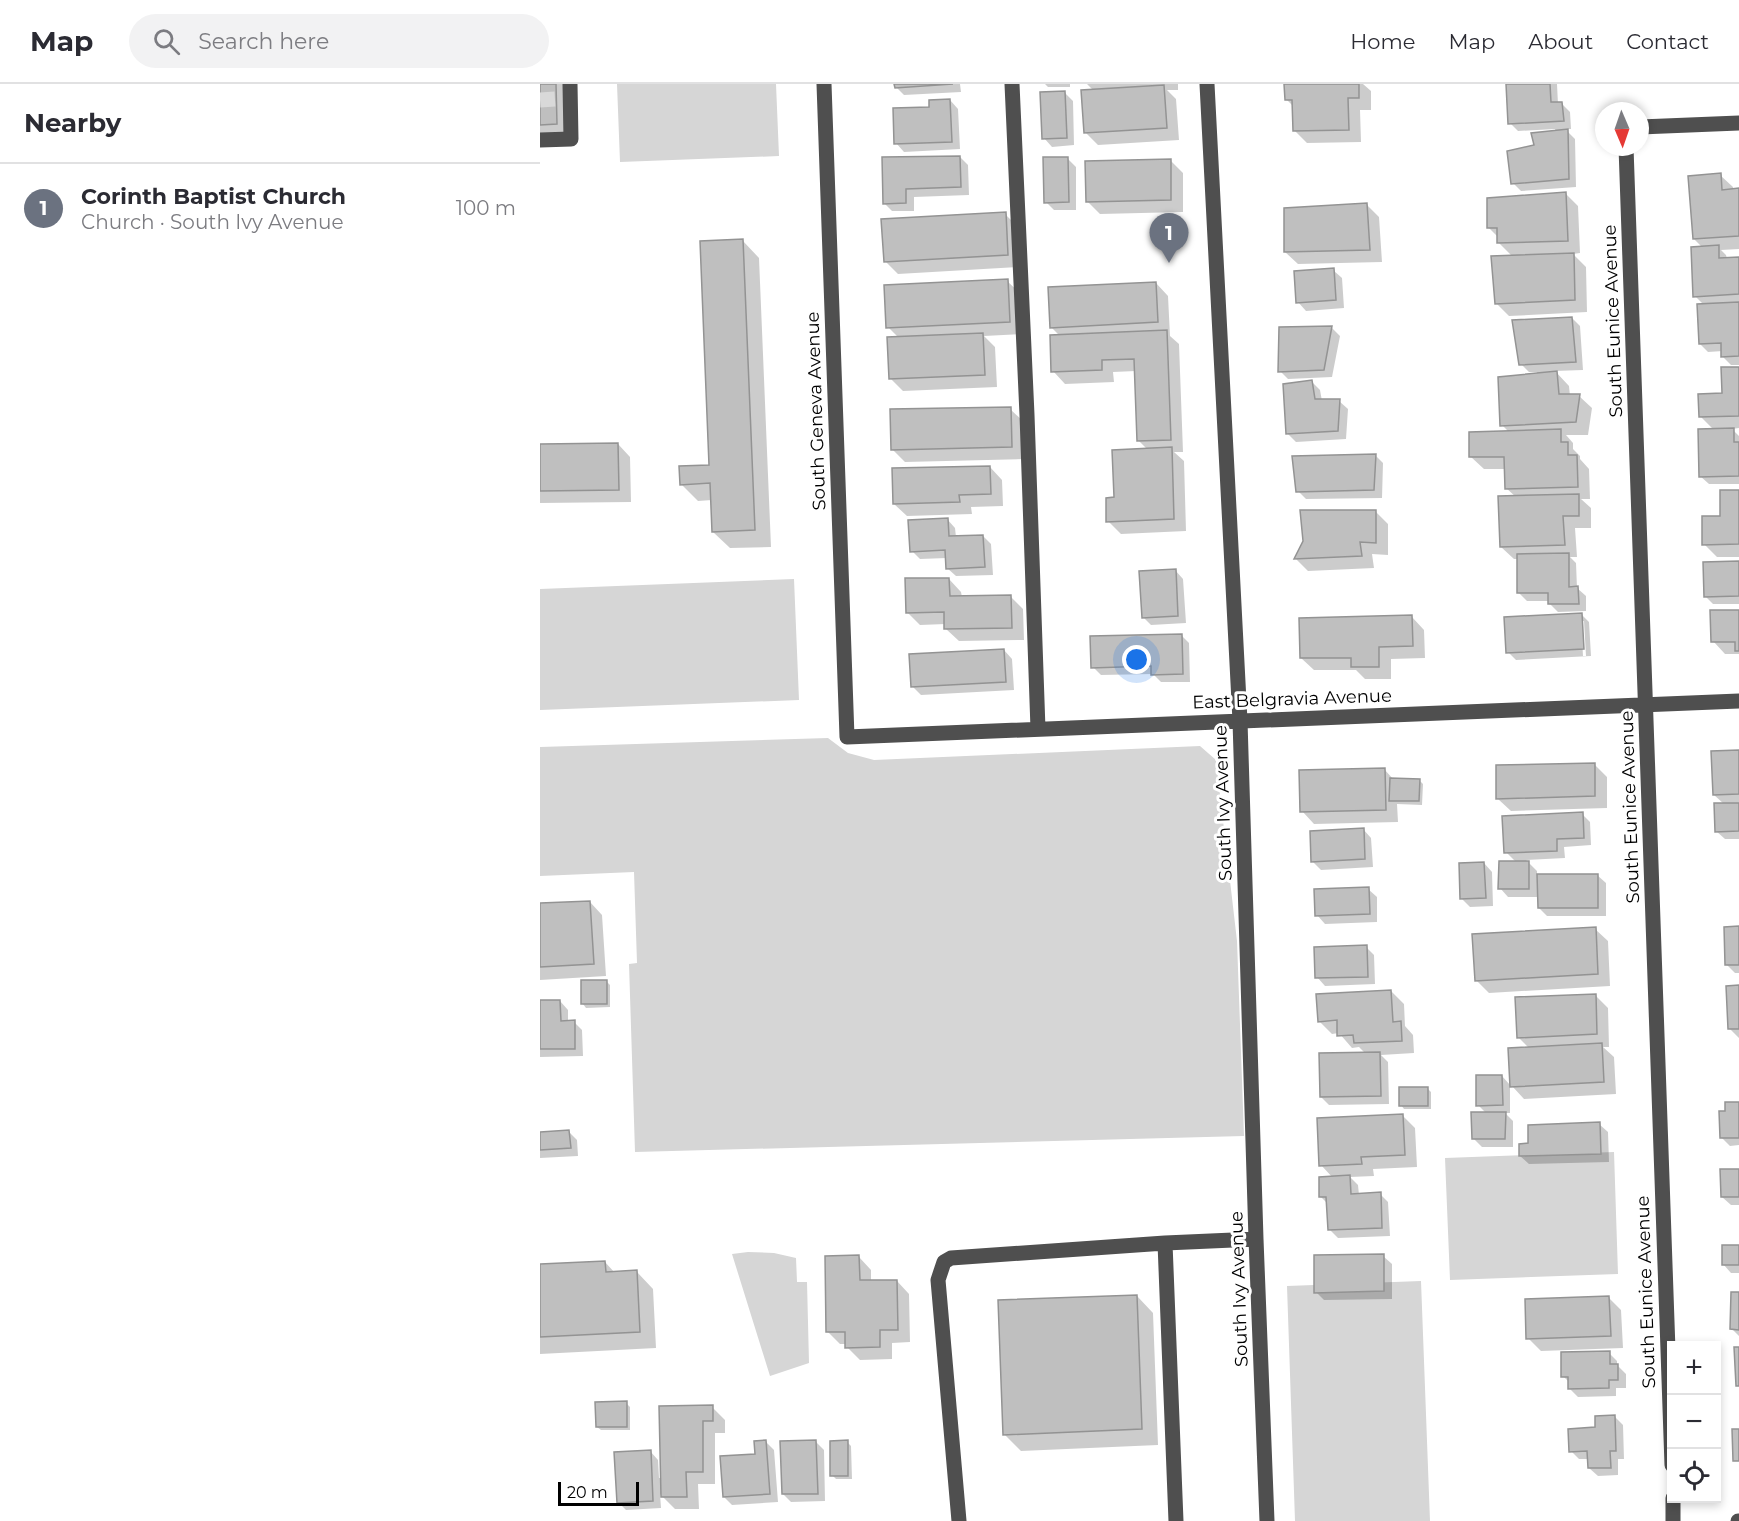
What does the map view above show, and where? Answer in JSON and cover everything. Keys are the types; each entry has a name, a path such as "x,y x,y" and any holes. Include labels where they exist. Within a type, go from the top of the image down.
{"street":[{"name":"South Geneva Avenue","path":"824,84 847,737"},
{"path":"1012,84 1038,729"},
{"name":"South Ivy Avenue","path":"1207,84 1240,721 1256,1239 1268,1521"},
{"path":"540,140 571,139 566,94"},
{"path":"1649,127 1739,123"},
{"name":"South Eunice Avenue","path":"1626,156 1670,1449"},
{"name":"East Belgravia Avenue","path":"847,737 1739,701"},
{"path":"959,1521 938,1280 944,1262 951,1258 1256,1239"},
{"path":"1165,1243 1176,1521"},
{"path":"1673,1503 1673,1521"}],"shaded area":[{"path":"617,84 776,84 779,156 620,162"},
{"path":"794,579 799,700 540,710 540,589"},
{"path":"828,738 848,753 874,760 1200,746 1216,760 1237,941 1244,1136 635,1152 629,964 637,963 634,872 540,876 540,747"},
{"path":"1614,1152 1618,1274 1450,1280 1445,1158"},
{"path":"774,1253 796,1258 797,1282 807,1282 809,1363 770,1376 732,1254"},
{"path":"1421,1281 1430,1521 1295,1521 1287,1286"}],"building":[{"path":"540,84 556,84 557,124 540,125"},
{"path":"894,84 953,84 895,88"},
{"path":"1284,84 1359,84 1359,98 1348,98 1349,130 1293,131 1292,100 1285,100"},
{"path":"1506,84 1550,84 1551,102 1562,102 1564,121 1508,124"},
{"path":"1164,85 1167,128 1084,133 1081,90"},
{"path":"1065,91 1067,138 1042,139 1040,92"},
{"path":"950,99 952,142 894,144 893,108 929,107 929,100"},
{"path":"1568,129 1569,179 1511,184 1507,151 1534,145 1531,133"},
{"path":"960,156 961,187 906,189 906,203 883,204 882,157"},
{"path":"1043,157 1068,157 1069,202 1044,203"},
{"path":"1171,159 1171,200 1086,202 1085,161"},
{"path":"1721,173 1722,190 1739,188 1739,236 1693,239 1688,176"},
{"path":"1566,192 1568,241 1497,243 1497,228 1487,228 1487,198"},
{"path":"1367,203 1370,250 1284,252 1284,208"},
{"path":"1006,212 1008,255 884,262 881,219"},
{"path":"743,239 755,530 712,532 710,483 680,485 679,466 709,465 700,241"},
{"path":"1719,245 1719,258 1739,257 1739,294 1693,297 1691,247"},
{"path":"1574,253 1575,300 1495,304 1491,256"},
{"path":"1334,268 1336,300 1296,303 1294,271"},
{"path":"1008,279 1010,322 886,328 884,285"},
{"path":"1156,282 1158,322 1050,328 1048,287"},
{"path":"1739,302 1739,356 1721,357 1721,343 1699,344 1697,304"},
{"path":"1572,317 1576,362 1519,365 1512,320"},
{"path":"1332,326 1324,370 1278,372 1279,327"},
{"path":"1167,330 1171,440 1137,441 1134,359 1102,360 1102,370 1051,372 1050,335"},
{"path":"983,333 985,375 889,379 887,337"},
{"path":"1721,367 1739,367 1739,416 1699,417 1698,394 1722,393"},
{"path":"1557,371 1559,394 1580,394 1576,422 1500,426 1498,377"},
{"path":"1312,380 1315,399 1340,399 1338,431 1286,434 1283,384"},
{"path":"1011,407 1012,447 891,450 890,409"},
{"path":"1734,428 1734,442 1739,442 1739,476 1699,477 1698,429"},
{"path":"1561,429 1561,442 1568,442 1568,455 1577,455 1578,487 1505,489 1504,457 1469,457 1469,432"},
{"path":"618,443 619,490 540,491 540,444"},
{"path":"1172,447 1174,519 1106,522 1106,498 1114,497 1112,450"},
{"path":"1376,454 1374,490 1296,492 1292,456"},
{"path":"990,466 991,494 959,495 960,502 893,504 892,468"},
{"path":"1720,490 1739,490 1739,544 1702,545 1702,516 1720,516"},
{"path":"1579,494 1579,516 1563,516 1565,545 1500,547 1498,496"},
{"path":"1300,510 1376,510 1376,543 1360,542 1362,556 1294,559 1303,541"},
{"path":"948,518 949,536 983,535 985,567 946,569 945,550 910,552 908,520"},
{"path":"1569,553 1569,587 1578,586 1579,604 1548,604 1548,593 1517,593 1517,554"},
{"path":"1739,561 1739,596 1704,597 1703,562"},
{"path":"1176,569 1178,616 1142,618 1139,571"},
{"path":"905,578 949,578 950,596 1011,595 1012,628 944,629 944,612 906,613"},
{"path":"1710,610 1739,610 1739,651 1735,651 1735,642 1711,642"},
{"path":"1582,613 1584,649 1506,653 1504,617"},
{"path":"1412,615 1413,646 1379,647 1379,667 1351,667 1351,658 1300,658 1299,618"},
{"path":"1182,634 1183,674 1151,675 1151,666 1091,668 1090,636"},
{"path":"1004,649 1006,682 911,687 909,654"},
{"path":"1739,750 1739,794 1713,795 1711,751"},
{"path":"1595,763 1595,796 1496,799 1496,765"},
{"path":"1385,768 1386,810 1300,812 1299,770"},
{"path":"1390,778 1420,779 1419,801 1389,801"},
{"path":"1714,803 1739,803 1739,831 1715,832"},
{"path":"1583,812 1584,838 1557,839 1557,851 1504,853 1502,816"},
{"path":"1364,828 1365,859 1311,862 1310,831"},
{"path":"1499,861 1529,861 1529,889 1498,889"},
{"path":"1484,862 1486,898 1460,899 1459,863"},
{"path":"1537,874 1598,874 1598,908 1538,908"},
{"path":"1369,887 1370,914 1315,916 1314,889"},
{"path":"590,901 594,964 540,967 540,903"},
{"path":"1739,926 1739,965 1725,965 1724,927"},
{"path":"1596,927 1598,974 1475,981 1472,934"},
{"path":"1367,945 1368,977 1315,978 1314,947"},
{"path":"581,980 607,980 607,1004 581,1004"},
{"path":"1739,985 1739,1029 1728,1029 1726,986"},
{"path":"1391,990 1393,1022 1401,1021 1402,1041 1354,1043 1353,1035 1337,1036 1337,1020 1318,1022 1316,994"},
{"path":"1596,994 1597,1034 1517,1038 1515,997"},
{"path":"540,1000 560,1000 561,1021 575,1020 575,1049 540,1049"},
{"path":"1602,1043 1604,1082 1510,1087 1508,1048"},
{"path":"1380,1052 1381,1096 1320,1097 1319,1053"},
{"path":"1476,1075 1502,1075 1503,1105 1476,1106"},
{"path":"1399,1087 1428,1087 1428,1106 1399,1106"},
{"path":"1725,1102 1739,1102 1739,1138 1720,1138 1719,1111 1725,1111"},
{"path":"1471,1112 1506,1112 1505,1139 1472,1139"},
{"path":"1403,1114 1405,1155 1361,1157 1362,1164 1319,1166 1317,1118"},
{"path":"1600,1122 1601,1154 1519,1156 1519,1144 1528,1143 1528,1125"},
{"path":"569,1130 571,1148 540,1150 540,1132"},
{"path":"1720,1169 1739,1169 1739,1197 1721,1197"},
{"path":"1350,1175 1351,1194 1381,1192 1382,1228 1328,1230 1326,1197 1319,1197 1319,1177"},
{"path":"1722,1245 1739,1245 1739,1265 1722,1265"},
{"path":"1384,1254 1384,1291 1314,1293 1314,1255"},
{"path":"859,1255 860,1280 897,1280 898,1330 880,1330 880,1347 845,1348 845,1332 826,1332 825,1256"},
{"path":"605,1261 606,1272 637,1270 640,1332 540,1337 540,1264"},
{"path":"1731,1292 1739,1292 1739,1330 1730,1329"},
{"path":"1137,1295 1142,1429 1003,1435 998,1300"},
{"path":"1609,1296 1611,1336 1526,1339 1525,1299"},
{"path":"1734,1347 1739,1347 1739,1386 1736,1386"},
{"path":"1610,1351 1610,1364 1618,1364 1618,1380 1609,1380 1609,1388 1568,1389 1568,1377 1561,1377 1561,1352"},
{"path":"627,1401 627,1427 596,1427 595,1402"},
{"path":"713,1405 713,1421 703,1421 703,1472 686,1472 687,1497 661,1497 659,1406"},
{"path":"1615,1415 1616,1451 1610,1451 1611,1468 1588,1468 1587,1451 1569,1452 1568,1429 1595,1427 1595,1416"},
{"path":"1732,1429 1739,1429 1739,1461 1733,1461"},
{"path":"766,1440 770,1494 723,1497 720,1456 755,1454 754,1441"},
{"path":"816,1440 818,1494 782,1494 780,1441"},
{"path":"848,1440 848,1476 830,1476 830,1441"},
{"path":"651,1450 653,1501 617,1503 614,1452"}],"tunnel":[{"path":"540,100 556,99"}],"place":[{"name":"Corinth Baptist Church","path":"1169,263"}]}
